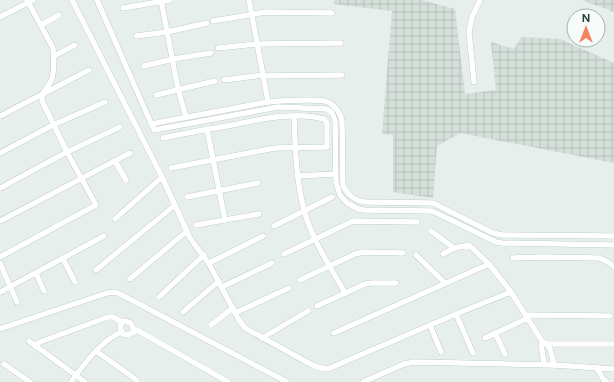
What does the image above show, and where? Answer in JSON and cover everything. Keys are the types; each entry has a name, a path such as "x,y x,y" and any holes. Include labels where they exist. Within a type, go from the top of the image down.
{"street":[{"path":"72,0 162,177 187,231 209,263 245,328 314,366 319,368 330,368 511,292"},
{"path":"97,0 154,130 278,107 327,109 332,113 334,120 335,174 340,196 347,203 358,209 432,211 496,242 502,243 614,245"},
{"path":"123,8 170,0"},
{"path":"249,0 268,102"},
{"path":"474,82 469,32 472,17 480,0"},
{"path":"0,16 30,1 53,48 54,56 51,81 42,94 42,101 81,179 96,205 0,257"},
{"path":"161,1 178,89 186,117"},
{"path":"213,21 266,12 332,13"},
{"path":"41,25 59,15"},
{"path":"136,36 167,32 207,23"},
{"path":"218,48 258,44 341,43"},
{"path":"54,56 75,45"},
{"path":"144,66 173,59 211,53"},
{"path":"0,116 88,70"},
{"path":"224,80 263,76 342,75"},
{"path":"156,95 215,81"},
{"path":"151,124 268,102 325,101 335,107 341,115 343,186 346,192 358,201 433,203 494,233 502,235 614,236"},
{"path":"0,153 53,125 105,102"},
{"path":"294,116 297,176 304,211 315,240 345,293"},
{"path":"162,138 265,118 294,116 319,117 324,118 328,123 327,147 275,148 171,168"},
{"path":"0,188 67,152 120,127"},
{"path":"207,129 225,220"},
{"path":"0,221 130,153"},
{"path":"115,161 126,180"},
{"path":"297,176 335,174"},
{"path":"115,220 162,177"},
{"path":"187,197 258,183"},
{"path":"274,226 332,197"},
{"path":"96,270 175,205"},
{"path":"196,225 259,214"},
{"path":"284,254 353,221 417,222"},
{"path":"130,279 187,231"},
{"path":"431,231 454,248"},
{"path":"0,292 104,236"},
{"path":"209,263 263,236"},
{"path":"443,254 454,248 469,245 490,264 511,292 544,343 550,349 554,365"},
{"path":"300,280 362,252 403,253"},
{"path":"160,297 204,255"},
{"path":"416,255 444,283"},
{"path":"513,258 599,258 608,262 614,267"},
{"path":"63,259 75,282"},
{"path":"0,263 17,302"},
{"path":"222,287 272,263"},
{"path":"334,333 444,283 490,264"},
{"path":"36,273 44,291"},
{"path":"183,312 219,281"},
{"path":"317,306 365,284 396,283"},
{"path":"211,325 234,310 288,288"},
{"path":"0,329 107,293 115,292 287,382"},
{"path":"262,338 308,311"},
{"path":"456,314 473,353"},
{"path":"485,338 527,316 610,316"},
{"path":"35,346 40,342 108,317 113,317 122,322 129,321 133,325 133,329 228,382"},
{"path":"122,322 120,326 121,332 125,335 128,335 136,330"},
{"path":"430,325 441,352"},
{"path":"71,382 96,351 108,340 121,332"},
{"path":"495,333 505,354"},
{"path":"29,341 85,382"},
{"path":"544,343 614,344"},
{"path":"544,343 544,364"},
{"path":"96,351 134,378 137,382"},
{"path":"364,382 404,364 414,362 544,364 614,369"},
{"path":"4,364 30,382"},
{"path":"597,368 603,379 607,382"}],"shaded area":[{"path":"334,0 421,0 455,9 465,94 496,90 491,42 514,49 521,37 560,39 566,42 566,48 580,48 614,63 614,163 460,133 437,146 433,198 393,192 393,135 382,134 392,11 334,4"},
{"path":"582,0 614,0 614,12"}]}
